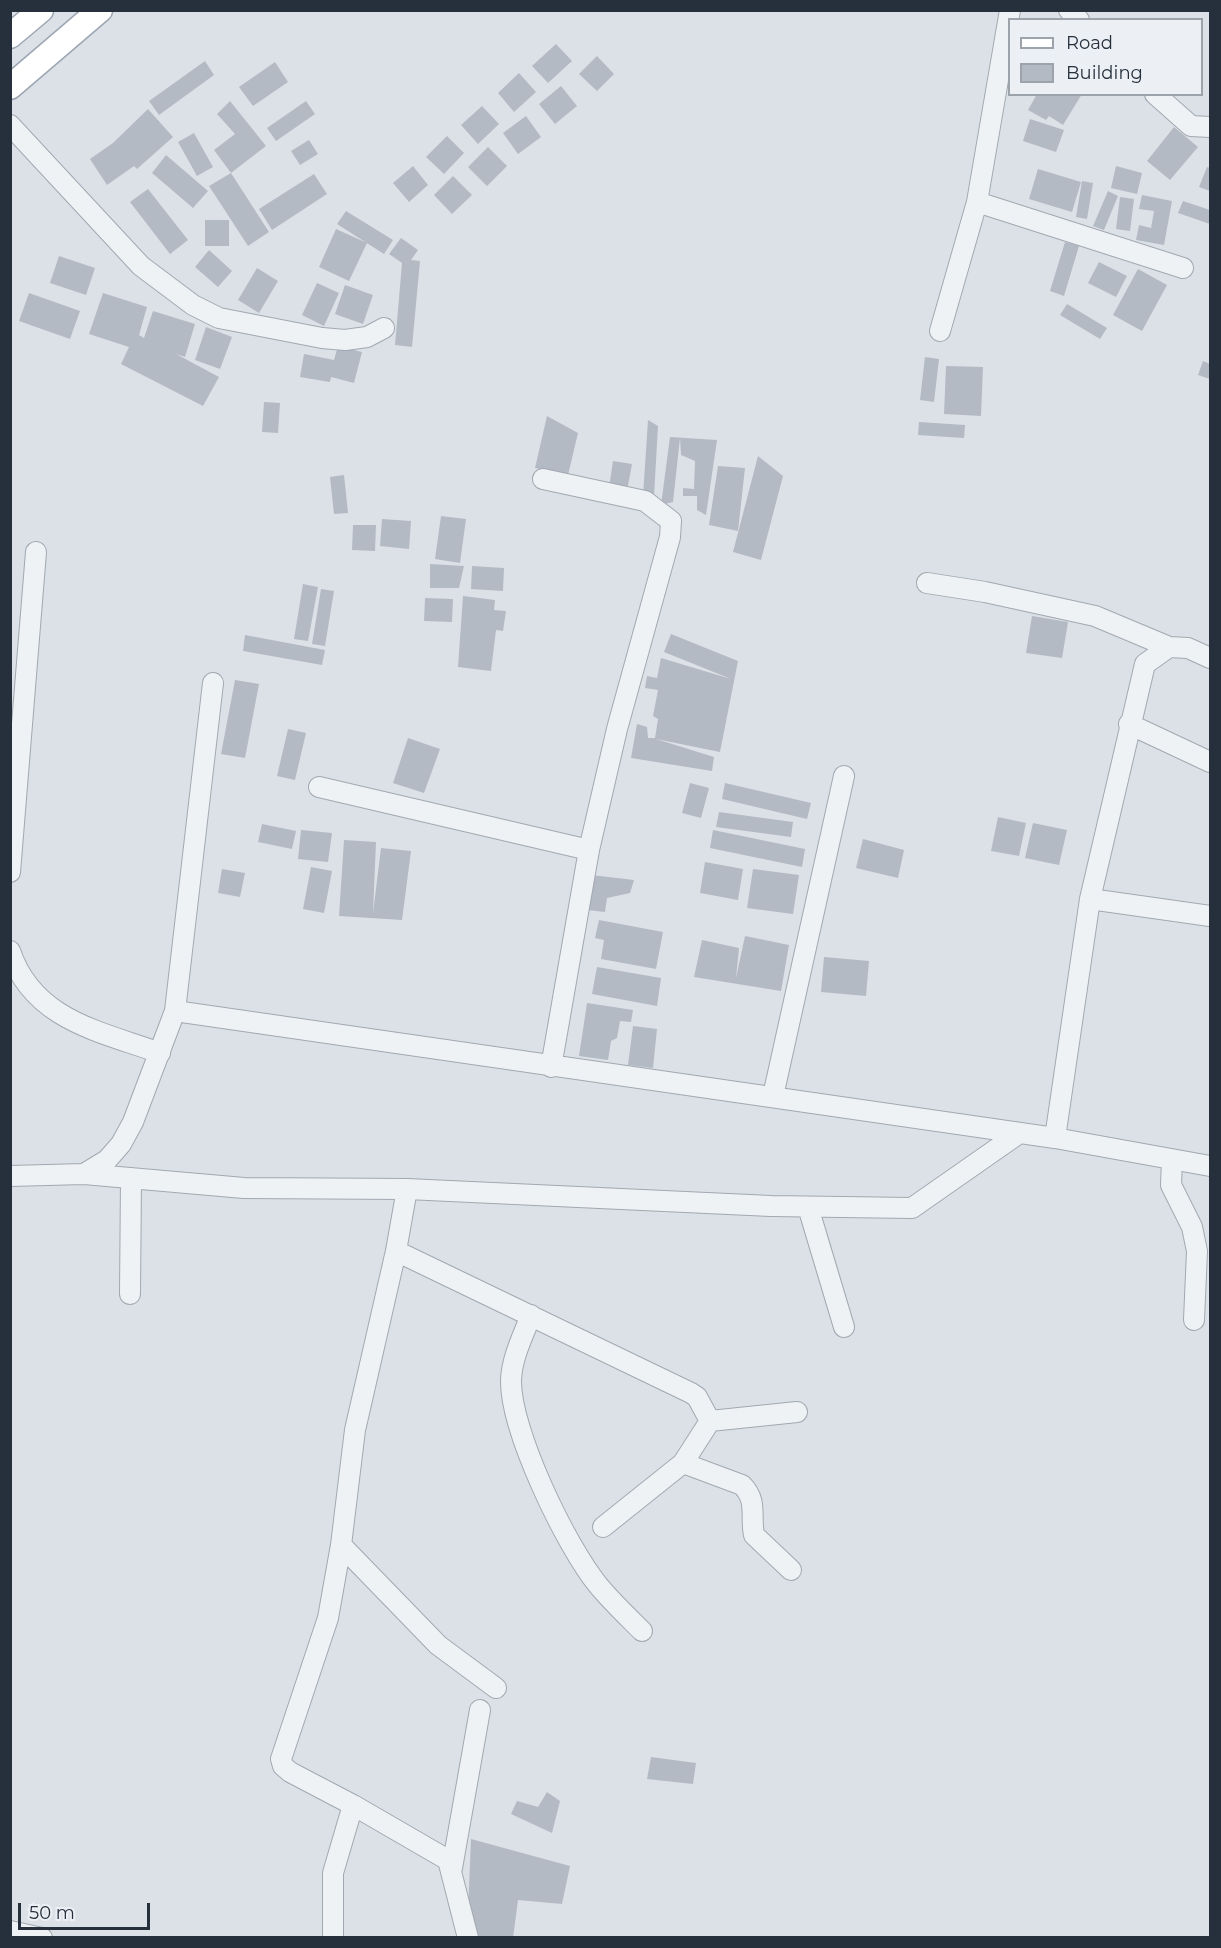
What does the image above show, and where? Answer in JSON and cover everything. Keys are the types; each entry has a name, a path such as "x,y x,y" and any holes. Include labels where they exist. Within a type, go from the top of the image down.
{"main road":[{"path":"10,36 41,10"},
{"path":"10,87 100,10"}],"street":[{"path":"940,332 977,202 1008,22"},
{"path":"1157,96 1191,126 1210,127"},
{"path":"10,125 141,266 193,305 219,318 322,338 345,340 367,337 384,328"},
{"path":"977,202 1184,268"},
{"path":"543,479 645,501 671,521 670,537 616,729 589,850 551,1067"},
{"path":"10,873 36,552"},
{"path":"927,583 1095,616 1169,647 1188,648 1210,658"},
{"path":"1055,1138 1090,899 1130,724 1145,664 1169,647"},
{"path":"84,1174 108,1160 121,1144 133,1122 175,1011 213,683"},
{"path":"1130,724 1210,762"},
{"path":"773,1096 844,776"},
{"path":"319,786 589,850"},
{"path":"1090,899 1210,916"},
{"path":"10,951 24,980 42,1001 63,1017 160,1053"},
{"path":"175,1011 1055,1138 1210,1166"},
{"path":"10,1176 84,1174 244,1188 407,1189 808,1207 912,1208 1018,1134"},
{"path":"1172,1160 1171,1185 1192,1227 1197,1251 1194,1320"},
{"path":"130,1294 131,1178"},
{"path":"407,1189 396,1251 355,1430 341,1545 328,1618 281,1759 283,1766 290,1772 442,1855 452,1868"},
{"path":"808,1207 844,1327"},
{"path":"396,1251 691,1393 697,1397 710,1420"},
{"path":"531,1315 513,1362 511,1382 522,1438 562,1531 597,1583 642,1631"},
{"path":"710,1420 797,1412"},
{"path":"603,1527 683,1463 710,1420"},
{"path":"683,1463 746,1489 754,1509 754,1535 791,1570"},
{"path":"341,1545 438,1645 496,1688"},
{"path":"468,1938 452,1868 480,1710"},
{"path":"333,1938 333,1873 352,1804"},
{"path":"10,1931 42,1938"}],"building":[{"path":"556,44 572,61 548,83 532,66"},
{"path":"597,56 614,74 597,91 579,74"},
{"path":"205,61 214,75 159,115 149,101"},
{"path":"275,62 288,82 253,106 239,87"},
{"path":"519,73 536,92 514,112 498,93"},
{"path":"561,86 577,106 555,124 539,104"},
{"path":"1036,96 1081,96 1063,125 1049,116 1046,120 1028,110"},
{"path":"230,101 266,146 231,173 214,150 235,134 217,114"},
{"path":"306,101 315,114 276,141 267,128"},
{"path":"482,106 499,124 478,144 461,125"},
{"path":"148,109 173,137 137,169 134,166 107,185 90,159 113,143"},
{"path":"526,116 541,137 518,154 503,133"},
{"path":"1030,119 1064,130 1056,152 1023,141"},
{"path":"1174,127 1198,147 1170,180 1147,161"},
{"path":"194,133 213,167 197,176 178,142"},
{"path":"447,136 464,153 444,174 426,157"},
{"path":"309,140 318,154 300,165 291,151"},
{"path":"488,147 507,166 487,186 468,167"},
{"path":"166,155 208,191 193,208 152,173"},
{"path":"413,166 428,185 409,202 393,183"},
{"path":"1116,166 1142,173 1137,194 1111,188"},
{"path":"1207,167 1210,168 1210,191 1199,187"},
{"path":"1038,169 1081,182 1072,212 1029,199"},
{"path":"231,173 269,232 248,246 209,186"},
{"path":"314,174 327,194 272,230 259,209"},
{"path":"453,176 472,195 452,214 434,195"},
{"path":"1082,181 1093,183 1087,219 1076,217"},
{"path":"148,189 188,240 170,254 130,202"},
{"path":"1108,191 1118,196 1104,230 1093,226"},
{"path":"1142,195 1172,201 1164,245 1136,240 1139,225 1151,228 1154,211 1139,209"},
{"path":"1120,197 1134,199 1130,231 1116,229"},
{"path":"1183,201 1210,210 1210,224 1178,213"},
{"path":"346,211 393,240 384,254 337,224"},
{"path":"205,220 229,220 229,246 205,246"},
{"path":"336,229 367,243 349,281 319,267"},
{"path":"401,238 418,250 411,260 420,261 412,347 395,345 402,263 389,254"},
{"path":"1065,242 1079,246 1064,296 1050,291"},
{"path":"209,250 232,271 218,287 195,267"},
{"path":"59,256 95,268 86,295 50,283"},
{"path":"1099,262 1127,276 1116,297 1088,283"},
{"path":"257,268 278,281 259,313 238,300"},
{"path":"1138,269 1167,285 1142,331 1113,315"},
{"path":"317,283 339,293 324,326 302,315"},
{"path":"345,285 373,295 363,324 335,314"},
{"path":"29,293 80,311 70,339 19,321"},
{"path":"103,293 147,307 139,335 144,338 153,311 195,324 185,357 176,354 219,377 203,406 121,364 129,347 89,334"},
{"path":"1067,304 1107,328 1100,339 1060,315"},
{"path":"206,327 232,337 220,369 195,360"},
{"path":"338,346 362,352 354,383 331,377 330,382 300,377 304,354 334,360"},
{"path":"925,357 939,359 934,402 920,400"},
{"path":"1203,361 1210,364 1210,379 1198,375"},
{"path":"946,366 983,367 981,416 944,414"},
{"path":"264,402 280,403 278,433 262,432"},
{"path":"547,416 578,433 568,475 535,468"},
{"path":"648,420 658,426 654,496 643,496"},
{"path":"919,422 965,425 964,438 918,435"},
{"path":"670,437 717,440 706,515 697,510 697,496 683,496 683,488 694,489 695,461 681,455 680,438 673,502 661,505"},
{"path":"758,456 783,476 761,560 733,552"},
{"path":"613,461 632,464 627,491 609,488"},
{"path":"718,466 745,468 738,531 709,525"},
{"path":"344,475 348,513 334,514 330,477"},
{"path":"441,516 466,519 460,563 435,559"},
{"path":"382,519 411,521 409,549 380,546"},
{"path":"353,525 376,525 375,551 352,550"},
{"path":"430,564 464,566 459,588 430,588"},
{"path":"472,566 504,568 503,591 471,589"},
{"path":"303,584 318,587 308,641 294,639"},
{"path":"321,589 334,591 325,646 312,644"},
{"path":"463,596 495,600 494,610 506,611 503,631 496,630 491,671 458,667"},
{"path":"425,598 453,599 452,622 424,621"},
{"path":"1032,616 1068,622 1062,658 1026,653"},
{"path":"671,634 738,661 720,752 656,739 714,757 712,771 631,758 637,724 647,727 648,738 655,738 658,719 653,716 658,690 645,688 647,676 657,678 661,658 731,679 664,652"},
{"path":"245,635 325,650 322,665 243,651"},
{"path":"235,680 259,684 245,758 221,754"},
{"path":"288,729 306,733 295,780 277,776"},
{"path":"408,738 440,749 424,793 393,783"},
{"path":"690,783 709,788 701,818 682,813"},
{"path":"725,783 811,803 807,819 722,799"},
{"path":"719,812 793,822 791,837 716,827"},
{"path":"998,817 1026,823 1019,856 991,851"},
{"path":"1033,823 1067,830 1059,865 1025,858"},
{"path":"262,824 296,831 292,849 258,842"},
{"path":"301,830 332,833 328,862 298,859"},
{"path":"713,830 805,849 802,867 710,848"},
{"path":"863,839 904,850 898,878 856,868"},
{"path":"344,840 376,842 373,913 381,848 411,851 402,920 339,916"},
{"path":"705,862 743,869 738,900 700,893"},
{"path":"311,867 332,871 324,913 303,909"},
{"path":"222,869 245,873 240,897 218,893"},
{"path":"753,869 799,875 793,914 747,908"},
{"path":"591,875 634,880 630,893 607,898 605,912 587,910"},
{"path":"599,920 663,932 656,969 601,959 604,940 595,938"},
{"path":"745,936 789,945 781,991 694,977 702,940 739,948 736,978"},
{"path":"824,957 869,961 866,996 821,992"},
{"path":"597,967 661,978 657,1006 592,994"},
{"path":"587,1003 633,1010 631,1022 620,1021 617,1038 611,1041 608,1060 579,1056"},
{"path":"633,1026 657,1029 653,1068 628,1065"},
{"path":"651,1757 696,1763 693,1784 647,1779"},
{"path":"547,1792 560,1801 552,1833 511,1814 517,1801 538,1807"},
{"path":"471,1839 570,1866 562,1904 518,1900 513,1938 472,1938 468,1913"}]}
